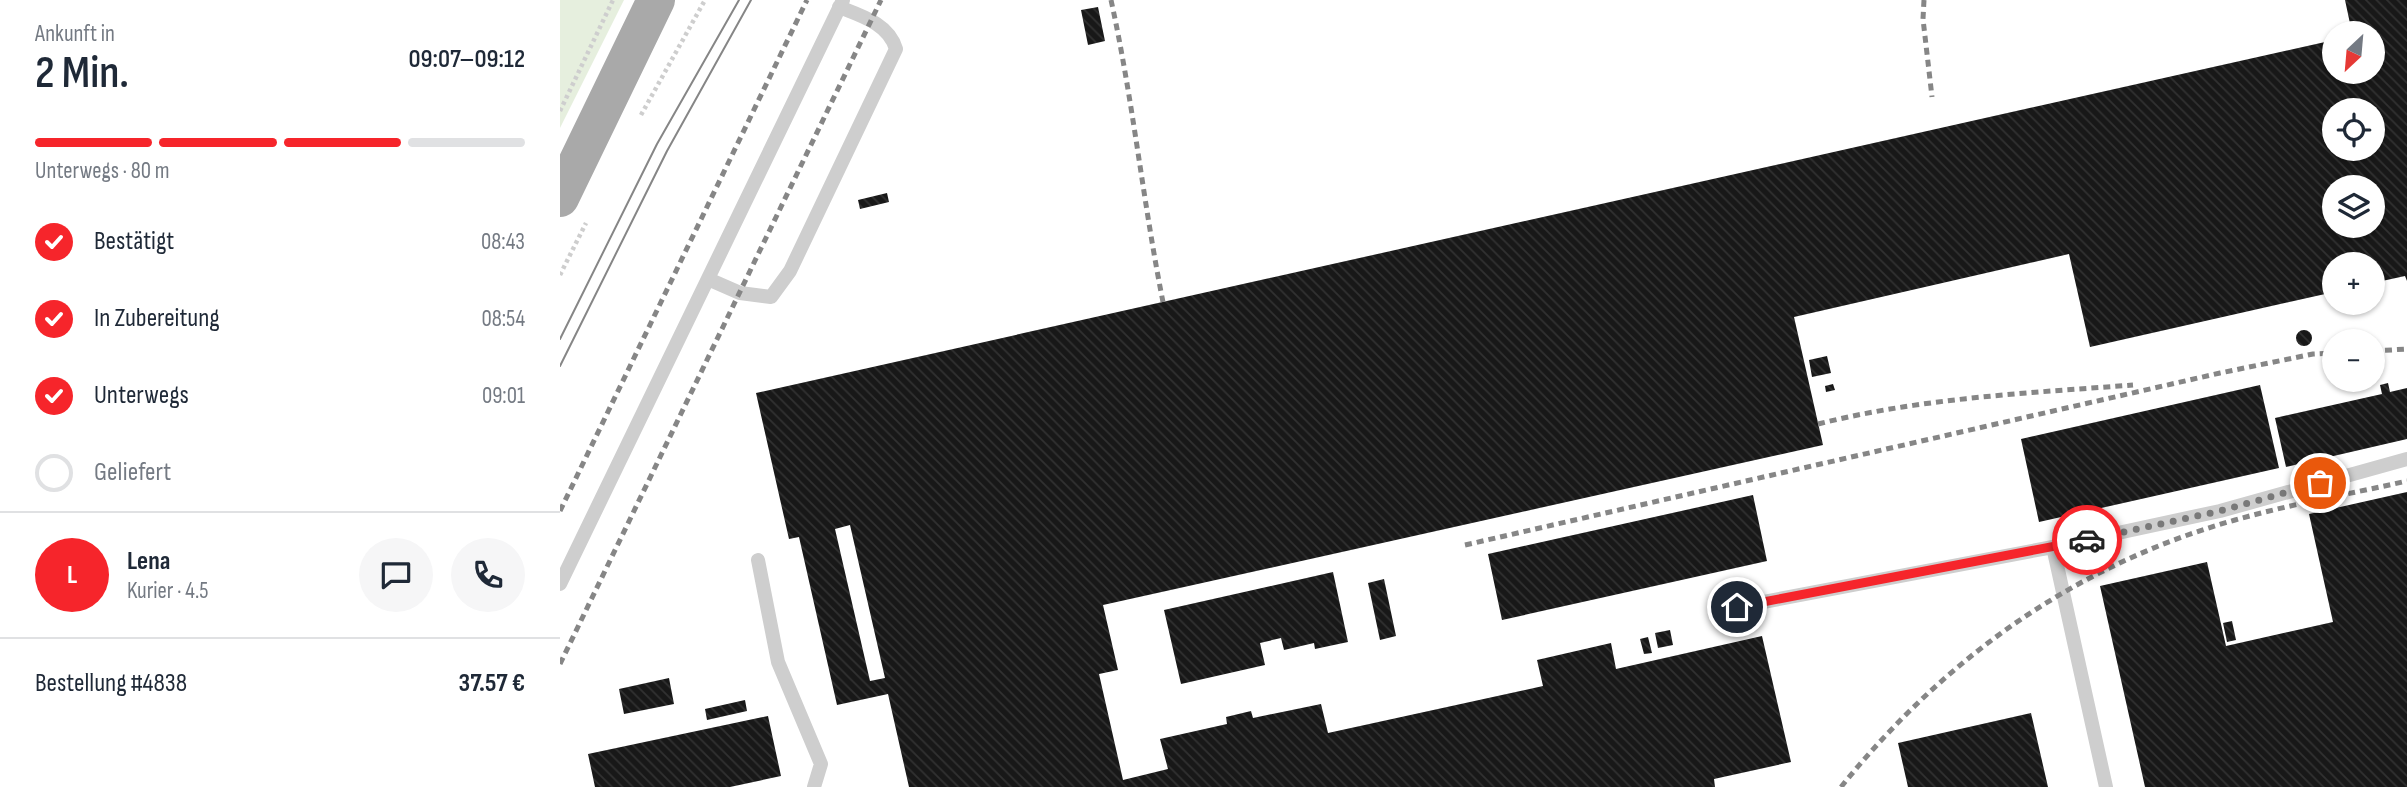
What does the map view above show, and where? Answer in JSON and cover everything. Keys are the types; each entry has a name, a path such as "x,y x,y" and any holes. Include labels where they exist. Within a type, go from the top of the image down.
{"main road":[{"path":"560,198 656,0"}],"lane":[{"path":"560,584 841,4 871,20 892,36 896,49 790,271 771,298 740,293 708,279"},
{"path":"1737,607 2053,547 2220,511 2407,458"},
{"path":"2053,547 2106,787"},
{"path":"758,561 778,662 821,764 814,787"}],"path":[{"path":"560,111 613,0"}],"green space":[{"path":"560,0 624,0 560,128"}],"building":[{"path":"2345,0 2407,0 2407,281 2405,276 2385,280 2385,252 2322,252 2322,295 2090,347 2069,254 1794,317 1823,445 1103,605 1118,670 1099,674 1123,780 1168,769 1160,739 1227,724 1226,717 1251,711 1253,718 1321,704 1328,733 1543,686 1537,660 1611,643 1616,669 1762,636 1791,762 1714,779 1715,787 909,787 888,694 837,705 799,537 789,539 756,393 2322,43 2322,84 2385,84 2385,21 2349,21","holes":["850,525 885,678 870,681 835,529"]},
{"path":"1098,7 1105,41 1088,45 1081,10"},
{"path":"887,193 889,202 860,209 858,200"},
{"path":"2304,330 2312,338 2304,346 2296,338"},
{"path":"1827,356 1831,373 1812,377 1809,360"},
{"path":"2388,383 2390,392 2407,388 2407,439 2286,467 2275,418 2382,394 2385,392 2385,384"},
{"path":"1833,384 1835,390 1826,392 1825,386"},
{"path":"2260,385 2279,468 2039,522 2021,439"},
{"path":"2407,492 2407,787 2145,787 2100,586 2207,562 2226,646 2333,622 2309,514"},
{"path":"1753,495 1767,561 1502,620 1488,554"},
{"path":"1333,572 1348,642 1315,649 1314,643 1284,650 1281,638 1260,643 1265,665 1181,684 1164,610"},
{"path":"1384,579 1396,636 1380,640 1368,583"},
{"path":"2232,621 2236,640 2227,642 2223,623"},
{"path":"1670,630 1673,645 1658,648 1655,633"},
{"path":"1648,637 1652,653 1644,654 1640,639"},
{"path":"669,678 674,704 624,714 619,689"},
{"path":"745,700 747,711 707,720 705,709"},
{"path":"2031,713 2048,787 1908,787 1898,743"},
{"path":"768,716 781,776 730,787 595,787 588,754"}],"tram line":[{"path":"560,339 657,144 739,0"},
{"path":"560,366 667,151 751,0"}],"railway":[{"path":"560,511 807,0"},
{"path":"560,664 881,0"},
{"path":"1111,0 1163,302"},
{"path":"1924,0 1923,19 1932,97"},
{"path":"2385,350 2407,349"},
{"path":"1465,545 2220,373 2322,354"},
{"path":"1818,424 1935,402 2133,385"},
{"path":"1841,787 1881,740 1924,697 1969,658 2017,622 2067,590 2176,539 2235,520 2407,481"}],"way so far":[{"path":"2087,540 2220,511 2320,483"}],"route":[{"path":"1737,607 2087,540"}]}
